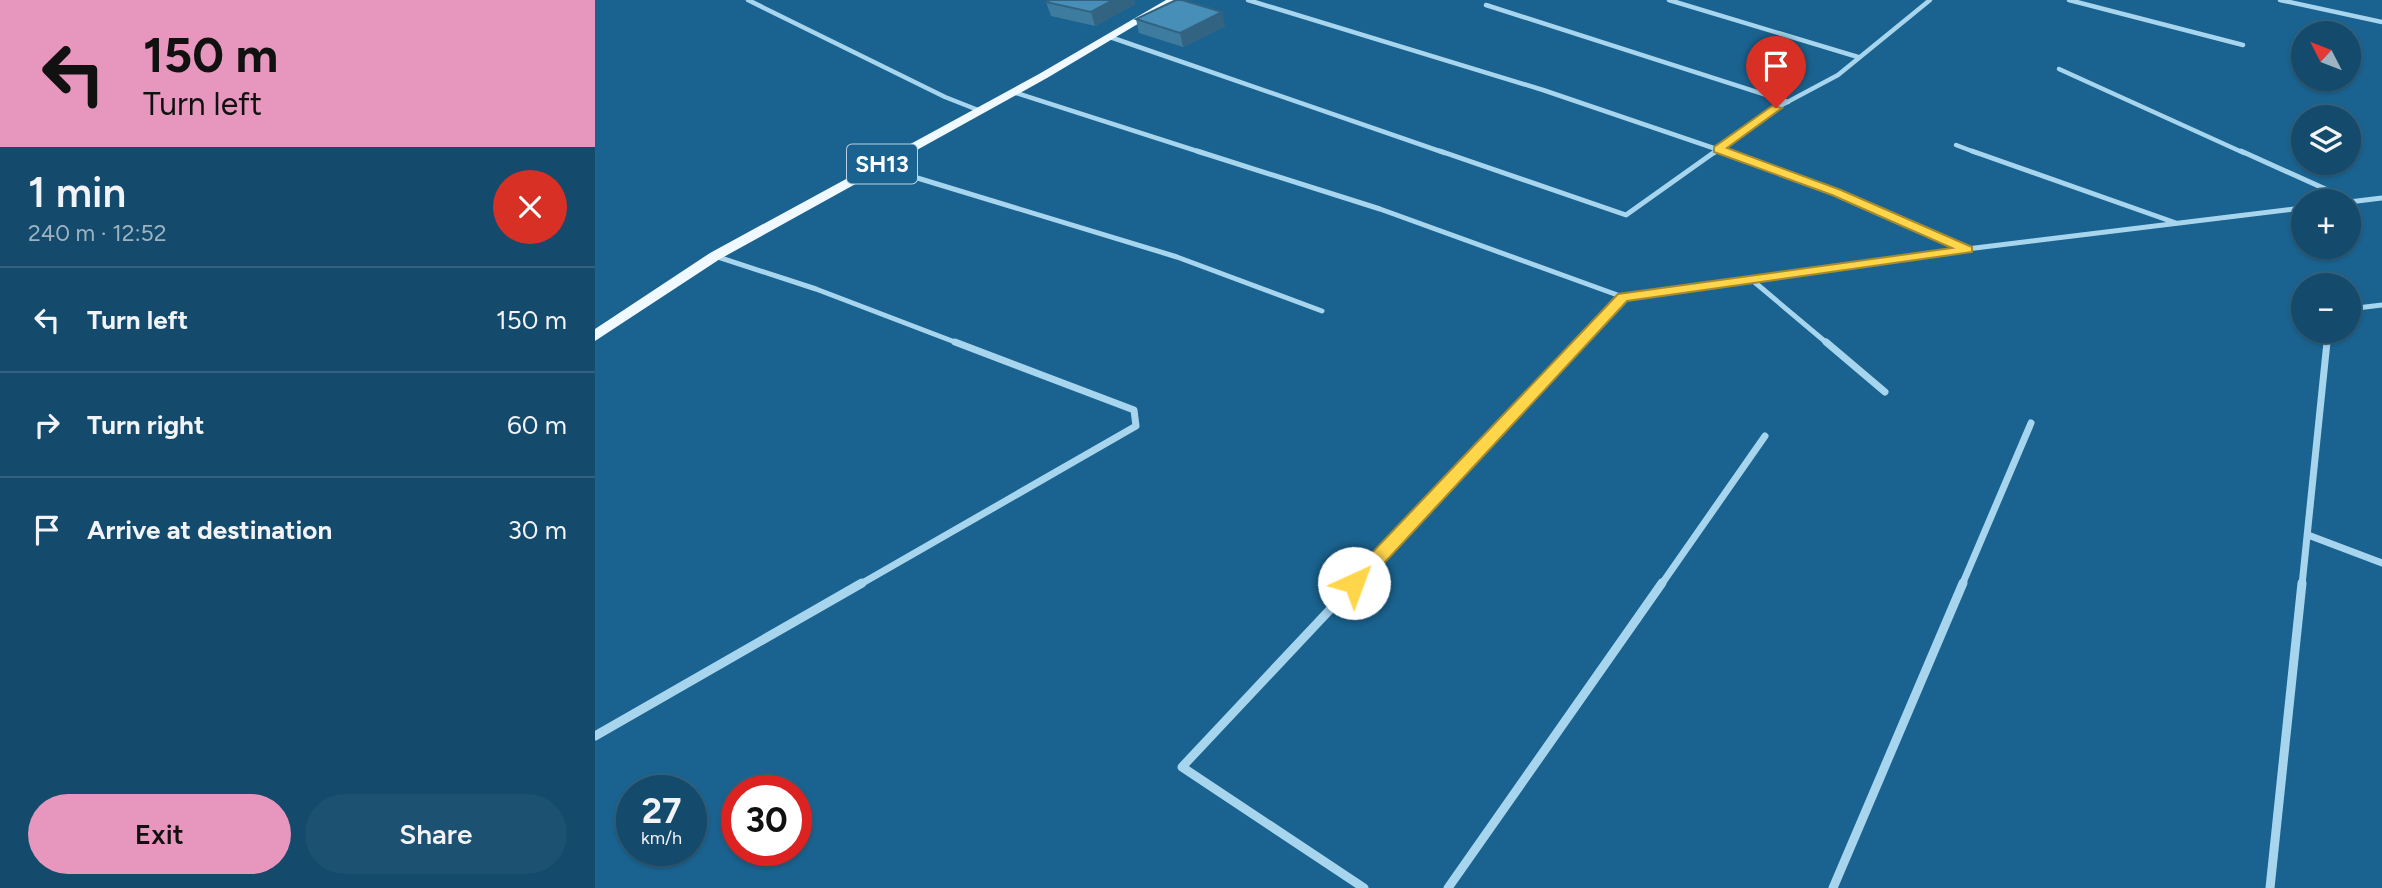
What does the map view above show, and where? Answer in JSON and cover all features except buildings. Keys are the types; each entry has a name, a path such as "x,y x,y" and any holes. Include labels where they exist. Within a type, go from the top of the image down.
{"main road":[{"name":"SH13","path":"595,337 715,256 1013,92 1173,0"}],"street":[{"path":"748,0 945,97 978,110"},
{"path":"1248,0 1391,42 1718,149 1836,193 1967,249"},
{"path":"1669,0 1858,57"},
{"path":"1109,37 1626,215 1788,102 1838,75 1930,0"},
{"path":"2069,0 2243,45"},
{"path":"2280,0 2382,22"},
{"path":"1486,5 1788,102"},
{"path":"2059,69 2322,189"},
{"path":"1013,92 1380,209 1623,297 1967,249 2291,209"},
{"path":"1956,145 2178,223"},
{"path":"878,166 1177,257 1322,311"},
{"path":"2361,201 2382,198"},
{"path":"595,736 1136,426 1134,410 816,289 715,256"},
{"path":"1752,280 1885,392"},
{"path":"1364,888 1182,766 1623,297"},
{"path":"2361,308 2382,305"},
{"path":"2270,888 2327,343"},
{"path":"1833,888 2031,423"},
{"path":"1448,888 1765,436"},
{"path":"2308,535 2382,563"}],"route":[{"path":"1354,583 1623,297 1967,249 1836,193 1718,149 1776,108"}]}
